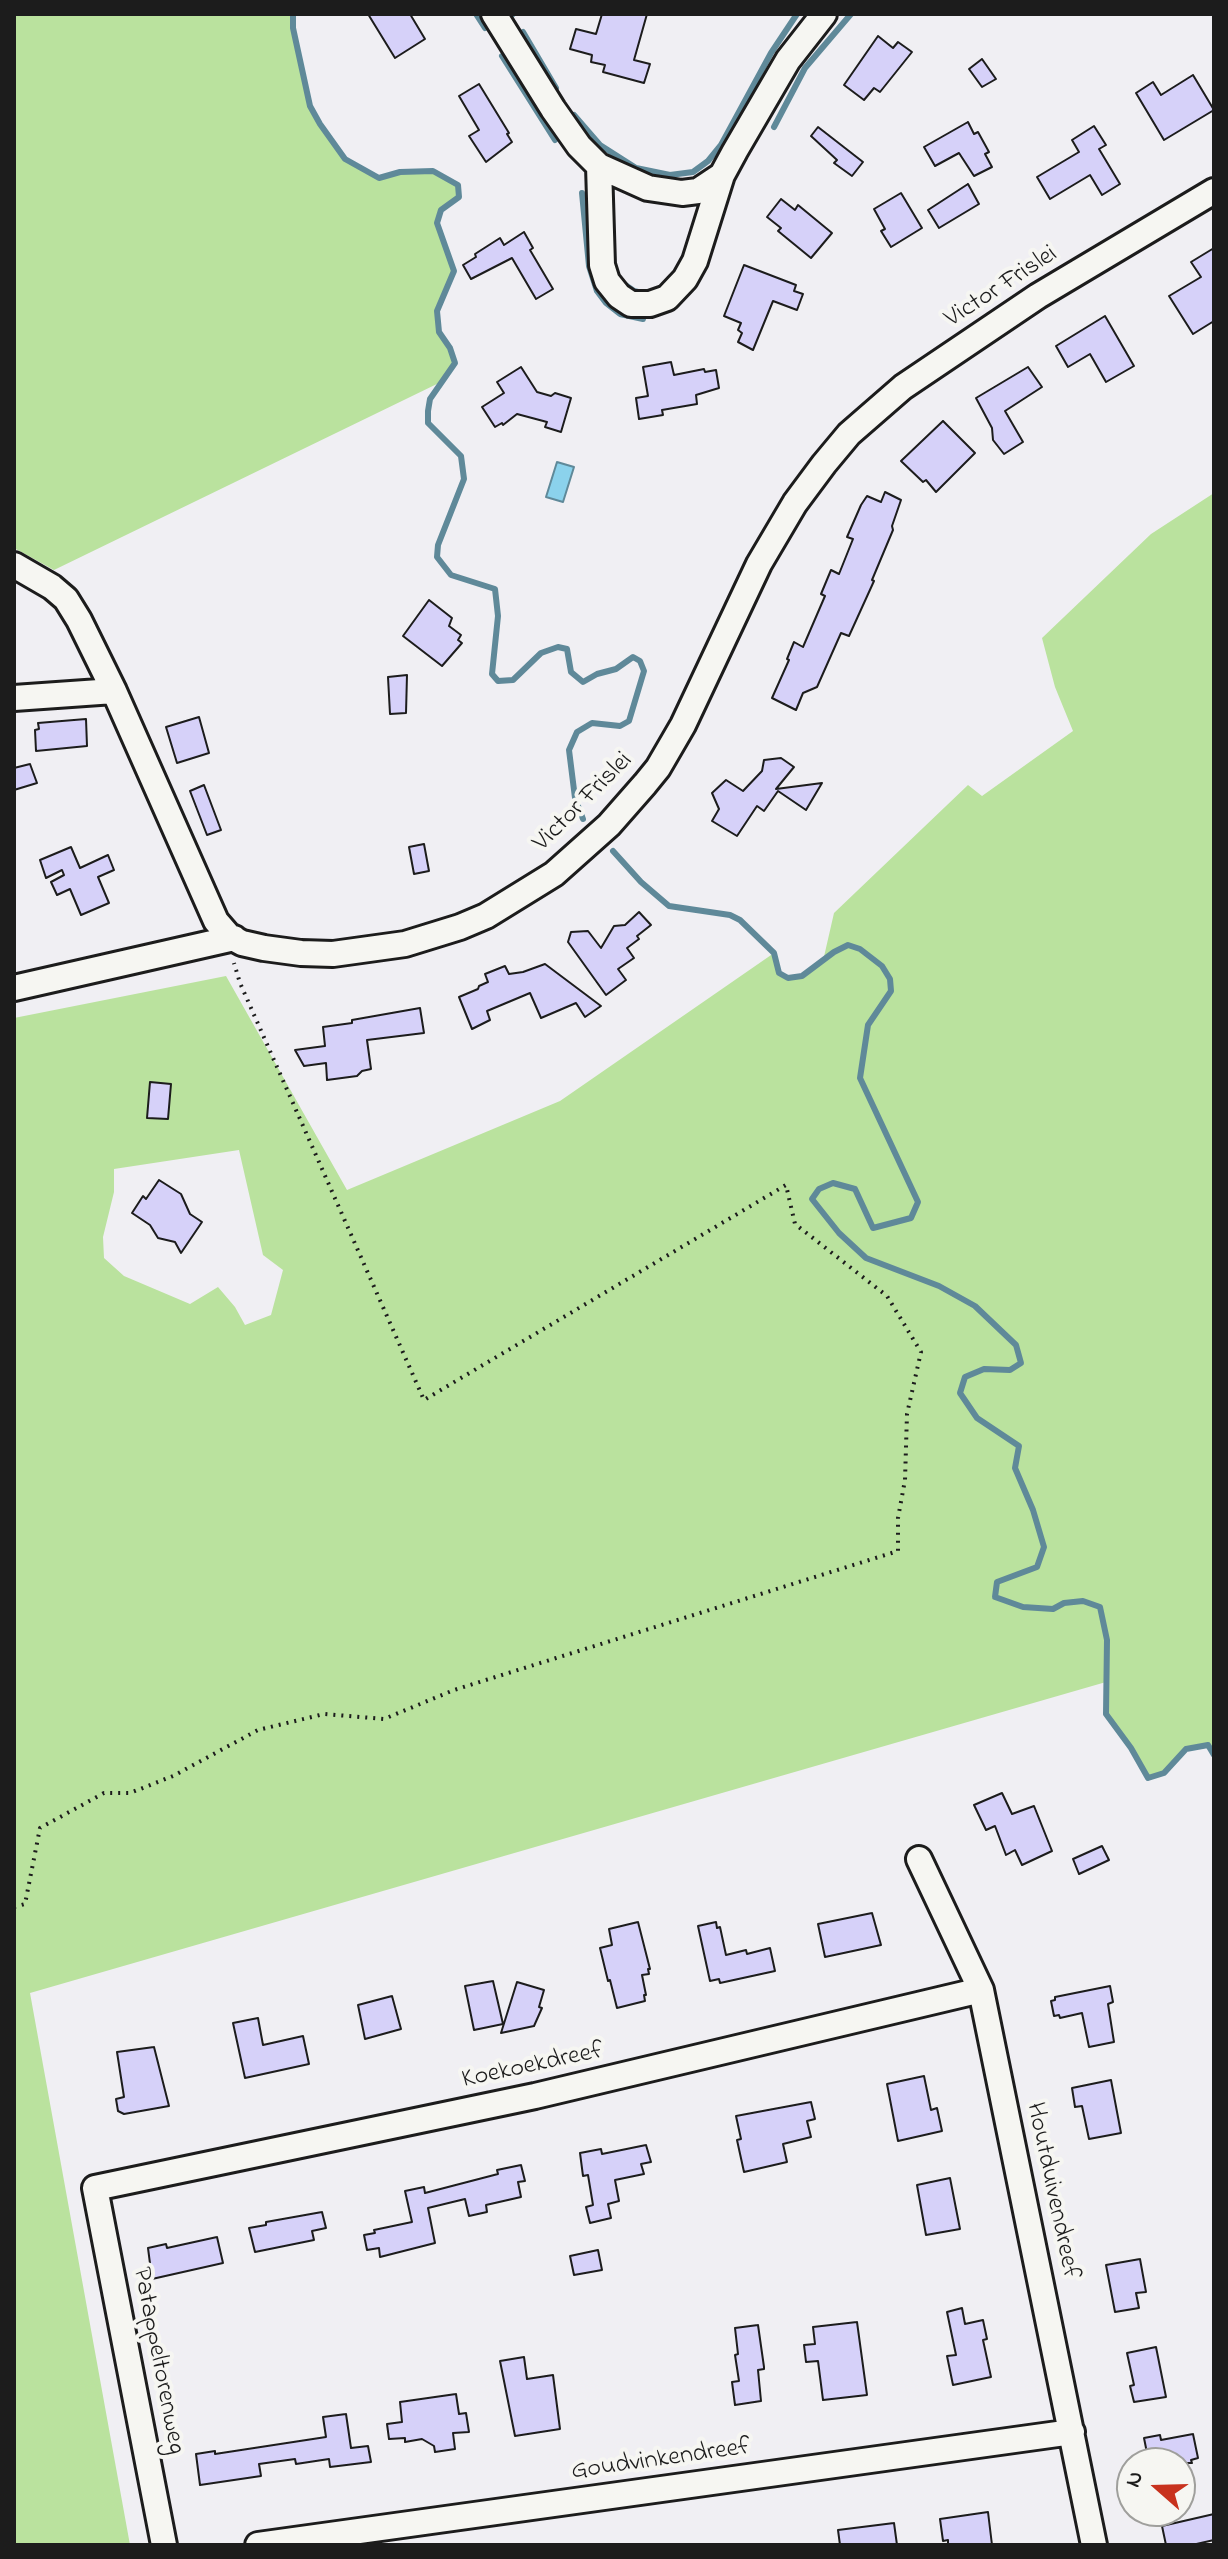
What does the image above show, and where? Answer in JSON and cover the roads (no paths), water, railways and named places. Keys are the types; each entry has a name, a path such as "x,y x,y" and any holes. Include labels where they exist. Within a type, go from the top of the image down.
{"street":[{"path":"494,14 553,109 579,146 599,166 648,188 682,193 698,191 722,175"},
{"path":"599,166 602,265 607,281 619,296 631,304 650,304 667,298 685,279 695,261 722,175 770,87 824,14"},
{"name":"Victor Frislei","path":"234,938 264,948 301,953 333,954 405,944 486,916 554,874 629,804 658,768 683,725 766,552 809,483 849,434 903,387 1038,296 1214,191"},
{"path":"14,565 52,587 66,599 79,620 114,691 216,921 234,938"},
{"path":"14,698 114,691"},
{"path":"14,988 234,938"},
{"name":"Houtduivendreef","path":"919,1859 981,1990 1094,2545"},
{"name":"Koekoekdreef","path":"95,2188 535,2096 981,1990"},
{"name":"Patappeltorenweg","path":"95,2188 164,2545"},
{"name":"Goudvinkendreef","path":"258,2545 1072,2432"}],"water":[{"path":"557,462 574,467 563,502 546,497"}],"waterway":[{"path":"293,14 293,28 310,106 345,159 379,178 400,172 433,171 458,185 459,197 441,210 437,223 454,271 437,311 439,332 450,348 455,363 430,399 428,423 461,456 464,479 438,545 437,557 451,575 495,589 498,616 492,674 498,681 513,680 541,653 558,647 567,649 571,672 583,682 616,669 633,657 640,661 644,671 629,721 620,726 592,723 577,732 569,750 575,798 583,819"},
{"path":"476,14 485,28"},
{"path":"574,115 600,145 636,168 670,175 693,172 708,161 721,145 771,53 797,14"},
{"path":"774,127 805,68 851,14"},
{"path":"523,32 556,88"},
{"path":"502,56 555,140"},
{"path":"582,193 589,266 597,291 620,314 643,319"},
{"path":"621,282 642,293"},
{"path":"613,851 641,882 669,906 730,915 740,920 774,953 779,973 788,978 802,976 848,945 860,949 882,966 890,979 891,991 868,1025 860,1078 918,1202 911,1218 873,1228 855,1189 833,1183 819,1189 812,1199 839,1233 866,1258 939,1286 975,1306 1016,1345 1021,1363 1010,1370 984,1369 965,1377 960,1393 977,1418 1019,1446 1015,1468 1033,1510 1044,1547 1037,1567 997,1582 995,1597 1023,1607 1053,1609 1064,1603 1083,1601 1100,1607 1107,1640 1106,1714 1148,1778 1164,1773 1186,1749 1208,1745 1214,1755"}]}
